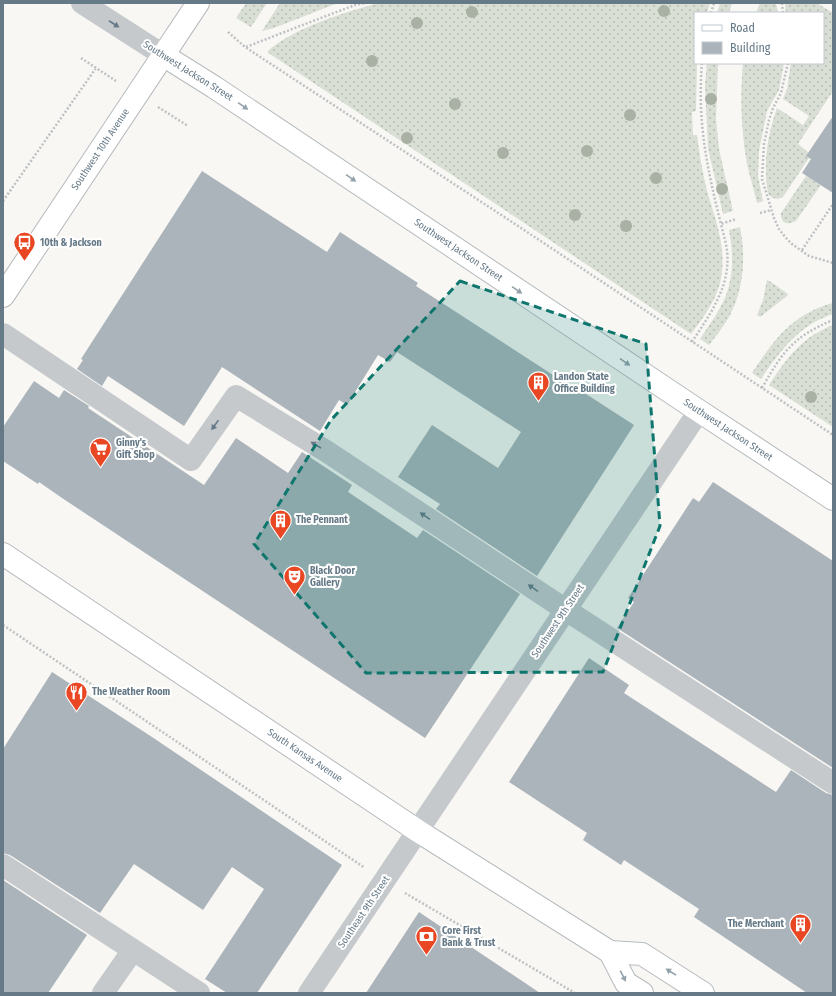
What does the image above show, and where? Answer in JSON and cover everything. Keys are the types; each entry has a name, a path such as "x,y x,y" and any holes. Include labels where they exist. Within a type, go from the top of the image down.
{"main road":[{"name":"Southwest 10th Avenue","path":"3,296 198,3"},
{"name":"Southwest Jackson Street","path":"163,55 220,91 833,499"},
{"name":"South Kansas Avenue","path":"3,554 418,832 610,952 642,954 703,993"},
{"path":"610,952 626,983 642,993"}],"street":[{"name":"Southwest Jackson Street","path":"82,3 163,55"},
{"path":"3,334 191,460 236,396 326,450 566,610 833,783"},
{"name":"Southwest 9th Street","path":"418,832 699,411"},
{"name":"Southeast 9th Street","path":"309,993 418,832"},
{"path":"3,865 199,993"},
{"path":"103,993 133,950"}],"path":[{"path":"245,47 355,5 365,3"},
{"path":"228,32 245,47 833,435"},
{"path":"692,342 717,302 727,270 727,251 710,181 702,131 702,64"},
{"path":"788,64 781,93 773,108 769,120 764,144 762,179 771,210 779,229 792,244 810,256 833,263"},
{"path":"3,201 96,68"},
{"path":"802,250 833,204"},
{"path":"760,213 771,210"},
{"path":"721,224 736,219"},
{"path":"762,388 788,347 803,334 833,320"},
{"path":"3,625 385,881 575,993"}],"highlighted area":[{"path":"460,281 646,344 660,526 603,672 366,673 254,544 331,420"}],"shaded area":[{"path":"246,3 267,3 251,27 236,18"},
{"path":"280,3 338,3 274,28 262,31"},
{"path":"379,3 710,3 707,12 694,12 694,64 697,64 696,111 692,112 693,135 697,135 706,187 719,234 722,270 720,283 715,297 691,334 267,52 278,43 305,28 351,11"},
{"path":"720,3 732,3 729,12 717,12"},
{"path":"760,3 776,3 778,12 756,12"},
{"path":"785,3 817,3 833,13 833,91 798,144 809,153 807,156 809,158 783,197 778,199 773,198 768,194 766,172 768,140 777,108 803,125 809,116 783,99 787,89 791,64 824,64 824,12 786,12"},
{"path":"707,64 718,64 716,119 719,149 733,211 723,214 708,148 705,85"},
{"path":"743,64 784,64 779,90 767,111 759,151 758,176 763,201 757,203 747,164 743,139 741,101"},
{"path":"806,176 821,185 796,221 785,223 781,217 781,213"},
{"path":"740,227 743,250 741,284 729,317 709,345 700,339 725,299 732,270 732,250 729,230"},
{"path":"767,280 788,294 760,317 757,315 763,300"},
{"path":"833,303 833,314 810,325 791,340 761,379 752,373 776,339 795,321 806,314"},
{"path":"833,325 833,427 769,385 796,349 813,335"}],"building":[{"path":"833,116 833,193 802,173 811,159 806,156"},
{"path":"202,171 327,252 340,232 418,283 416,286 553,375 555,374 634,425 537,576 436,509 440,504 398,477 432,425 498,468 521,432 397,352 390,362 378,355 347,405 339,400 320,431 222,367 184,426 108,376 102,386 77,369 83,360 81,359"},
{"path":"34,381 59,398 64,390 89,406 88,408 204,485 236,438 288,473 302,452 352,485 348,492 417,538 423,530 520,594 425,738 39,482 38,484 3,461 3,427"},
{"path":"713,482 833,561 833,768 617,628 634,602 628,598 693,498 699,502"},
{"path":"589,658 629,685 624,693 776,792 791,770 826,793 833,795 833,993 807,993 694,917 699,909 624,860 621,865 583,840 587,833 509,782"},
{"path":"52,672 149,735 342,865 257,993 227,993 205,979 264,889 232,867 203,910 134,864 100,913 10,855 3,853 3,749"},
{"path":"3,880 87,935 48,993 3,993"},
{"path":"419,912 540,993 366,993"}],"place":[{"name":"10th & Jackson","path":"25,262"},
{"name":"Landon State Office Building","path":"538,402"},
{"name":"Ginny's Gift Shop","path":"100,468"},
{"name":"The Pennant","path":"280,540"},
{"name":"Black Door Gallery","path":"294,596"},
{"name":"The Weather Room","path":"76,712"},
{"name":"The Merchant","path":"800,944"},
{"name":"Core First Bank & Trust","path":"427,956"}]}
